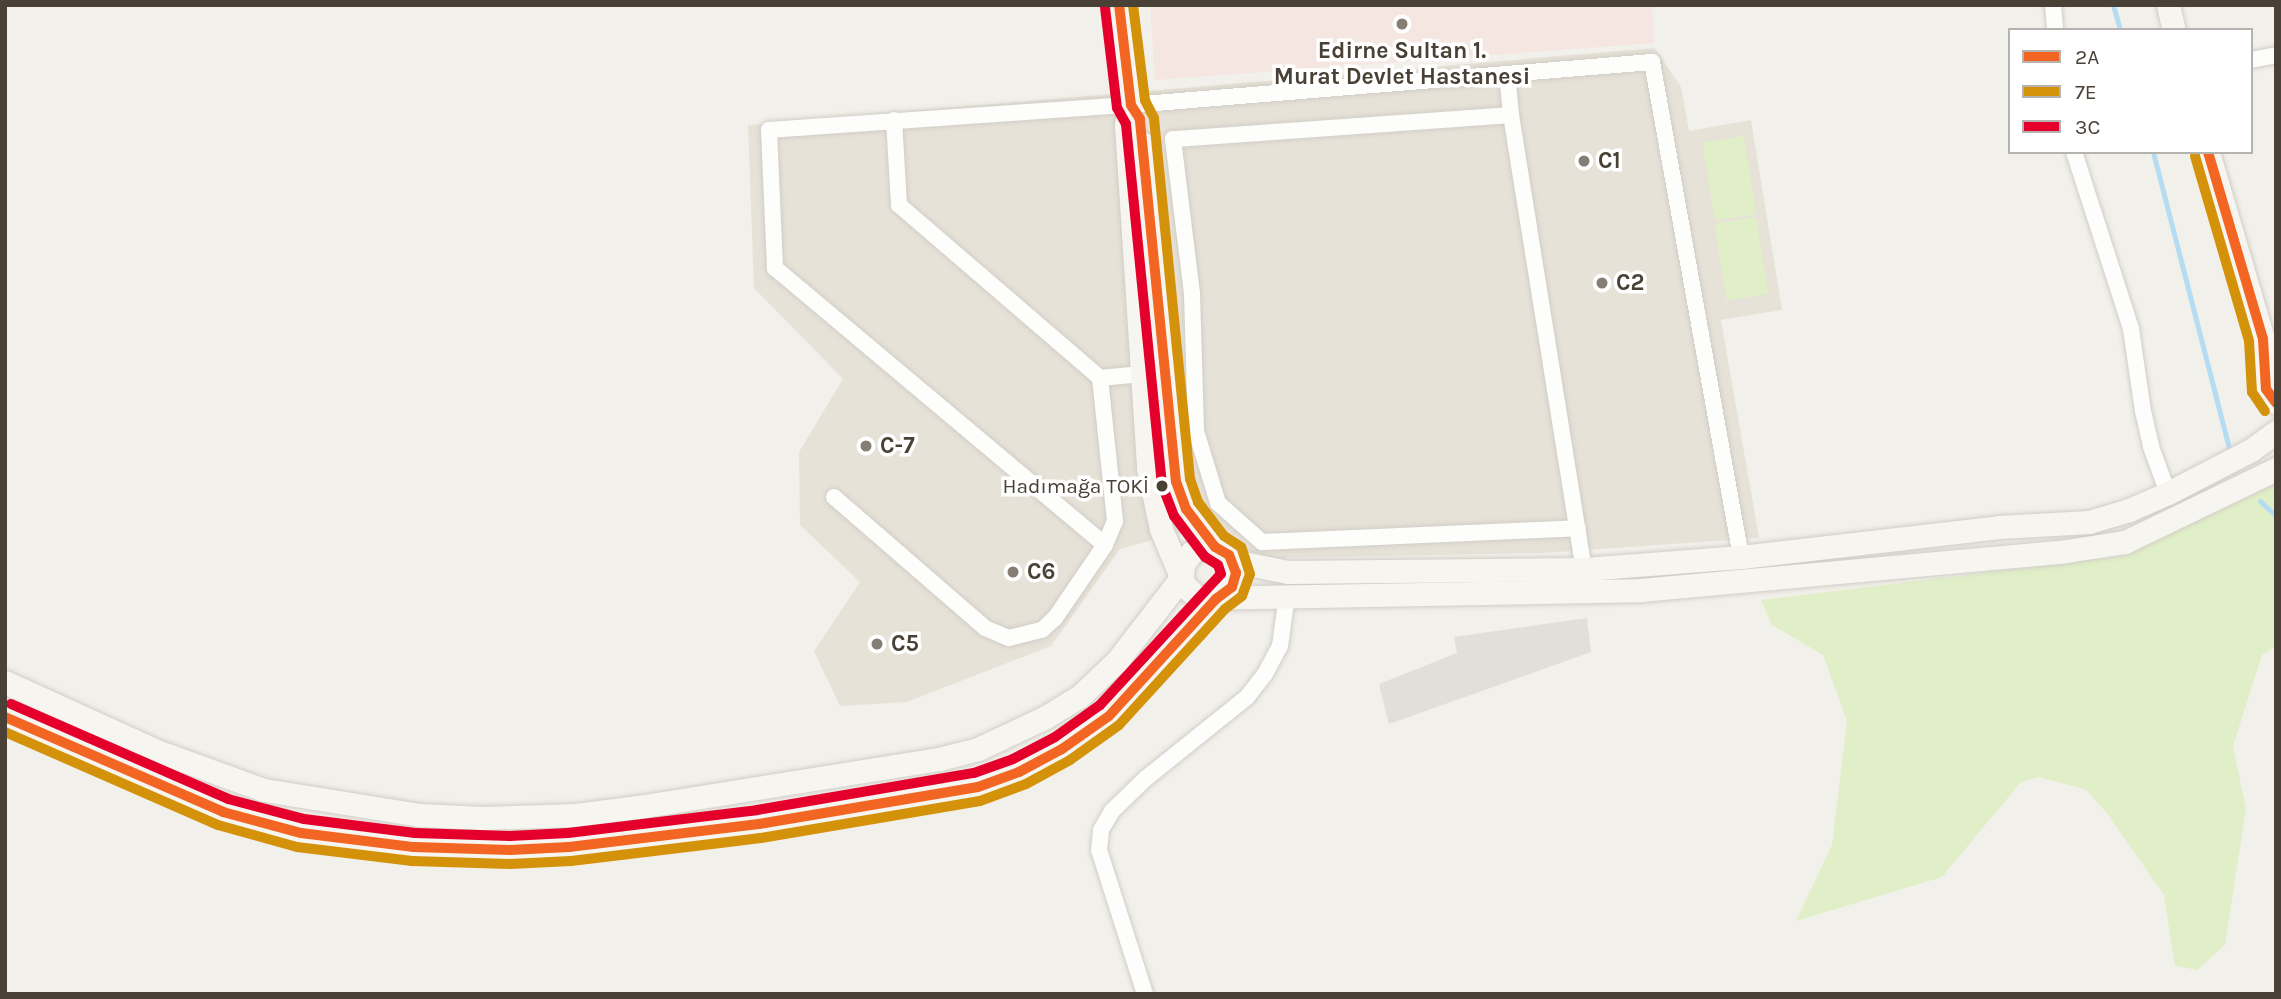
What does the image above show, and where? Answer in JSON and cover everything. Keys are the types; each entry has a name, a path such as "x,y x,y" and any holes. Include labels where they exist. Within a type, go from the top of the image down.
{"main road":[{"path":"1119,5 1131,105 1126,125 1152,493 1161,529 1182,577 1193,595 1203,600 1287,595 1586,593 2066,551 2125,542 2276,469"},
{"path":"2168,5 2174,28"},
{"path":"1131,105 1140,120 1176,482 1186,509 1215,547"},
{"path":"2209,154 2263,340 2266,389 2276,403"},
{"path":"2263,340 2276,361"},
{"path":"5,682 154,750 264,790 420,816 482,818 576,814 645,806 939,759 978,749 1044,718 1080,696 1117,661 1182,577 1183,564 1191,553 1201,547 1222,549 1233,561 1288,572 1584,569 1741,557 1999,527 2089,522 2129,510 2168,493 2251,450 2276,432"},
{"path":"5,717 223,812 301,833 354,842 469,849 522,850 627,842 933,796 978,787 1019,772 1062,748 1109,716 1216,599 1225,595 1235,581 1233,561"}],"street":[{"path":"2053,5 2055,28"},
{"path":"2253,60 2276,55"},
{"path":"1105,545 775,268 769,130 1131,105 1652,62 1741,557"},
{"path":"1507,74 1511,116 1578,528 1586,593"},
{"path":"1511,116 1173,139 1192,294 1196,431 1218,503 1262,542 1578,528"},
{"path":"834,497 985,628 1009,638 1042,630 1055,618 1105,545 1115,521 1101,378 899,205 894,120"},
{"path":"2075,154 2131,328 2151,447 2168,493"},
{"path":"1101,378 1142,374"},
{"path":"1145,994 1099,850 1101,830 1112,811 1145,779 1247,697 1265,674 1280,646 1287,595"}],"shaded area":[{"name":"Edirne Sultan 1. Murat Devlet Hastanesi","path":"1150,5 1652,5 1654,43 1155,80"},
{"path":"1655,48 1681,87 1689,131 1751,120 1782,310 1721,320 1759,538 1543,553 1274,558 1178,533 1120,549 1051,646 907,702 840,706 814,651 860,582 800,525 799,452 843,379 754,288 748,125"},
{"path":"1587,618 1591,652 1389,724 1379,684 1457,653 1454,637"}],"green space":[{"path":"1744,136 1756,214 1715,221 1703,143"},
{"path":"1756,217 1768,294 1727,301 1715,224"},
{"path":"2276,482 2276,646 2262,655 2233,746 2246,809 2225,945 2197,970 2175,966 2164,895 2106,812 2085,789 2038,777 2020,783 1942,877 1796,921 1832,845 1847,721 1823,655 1772,625 1761,600 2123,556"}],"waterway":[{"path":"2113,5 2119,28"},
{"path":"2154,154 2229,449"},
{"path":"2260,501 2276,516"}],"transit line":[{"name":"2A","path":"5,717 223,812 301,833 414,847 510,850 569,847 759,824 978,787 1019,772 1062,749 1109,716 1216,599 1232,587 1236,573 1229,555 1215,547 1186,509 1176,482 1140,119 1131,105 1119,5"},
{"name":"7E","path":"5,732 218,825 297,847 412,861 510,864 571,861 761,838 980,801 1026,784 1070,760 1119,725 1225,609 1242,596 1250,574 1241,547 1224,536 1198,502 1190,479 1154,118 1145,100 1133,5"},
{"name":"3C","path":"11,704 228,799 304,819 415,833 510,836 568,833 757,810 974,773 1013,759 1055,737 1100,705 1221,574 1218,565 1205,557 1174,516 1162,485 1126,124 1117,108 1105,7"},
{"name":"2A","path":"2209,154 2263,339 2266,389 2276,403"},
{"name":"7E","path":"2195,156 2249,341 2252,392 2265,411"}],"place":[{"name":"Edirne Sultan 1. Murat Devlet Hastanesi","path":"1402,24"},
{"name":"C1","path":"1584,161"},
{"name":"C2","path":"1602,283"},
{"name":"C-7","path":"866,446"},
{"name":"Hadımağa TOKİ","path":"1162,486"},
{"name":"C6","path":"1013,572"},
{"name":"C5","path":"877,644"}]}
